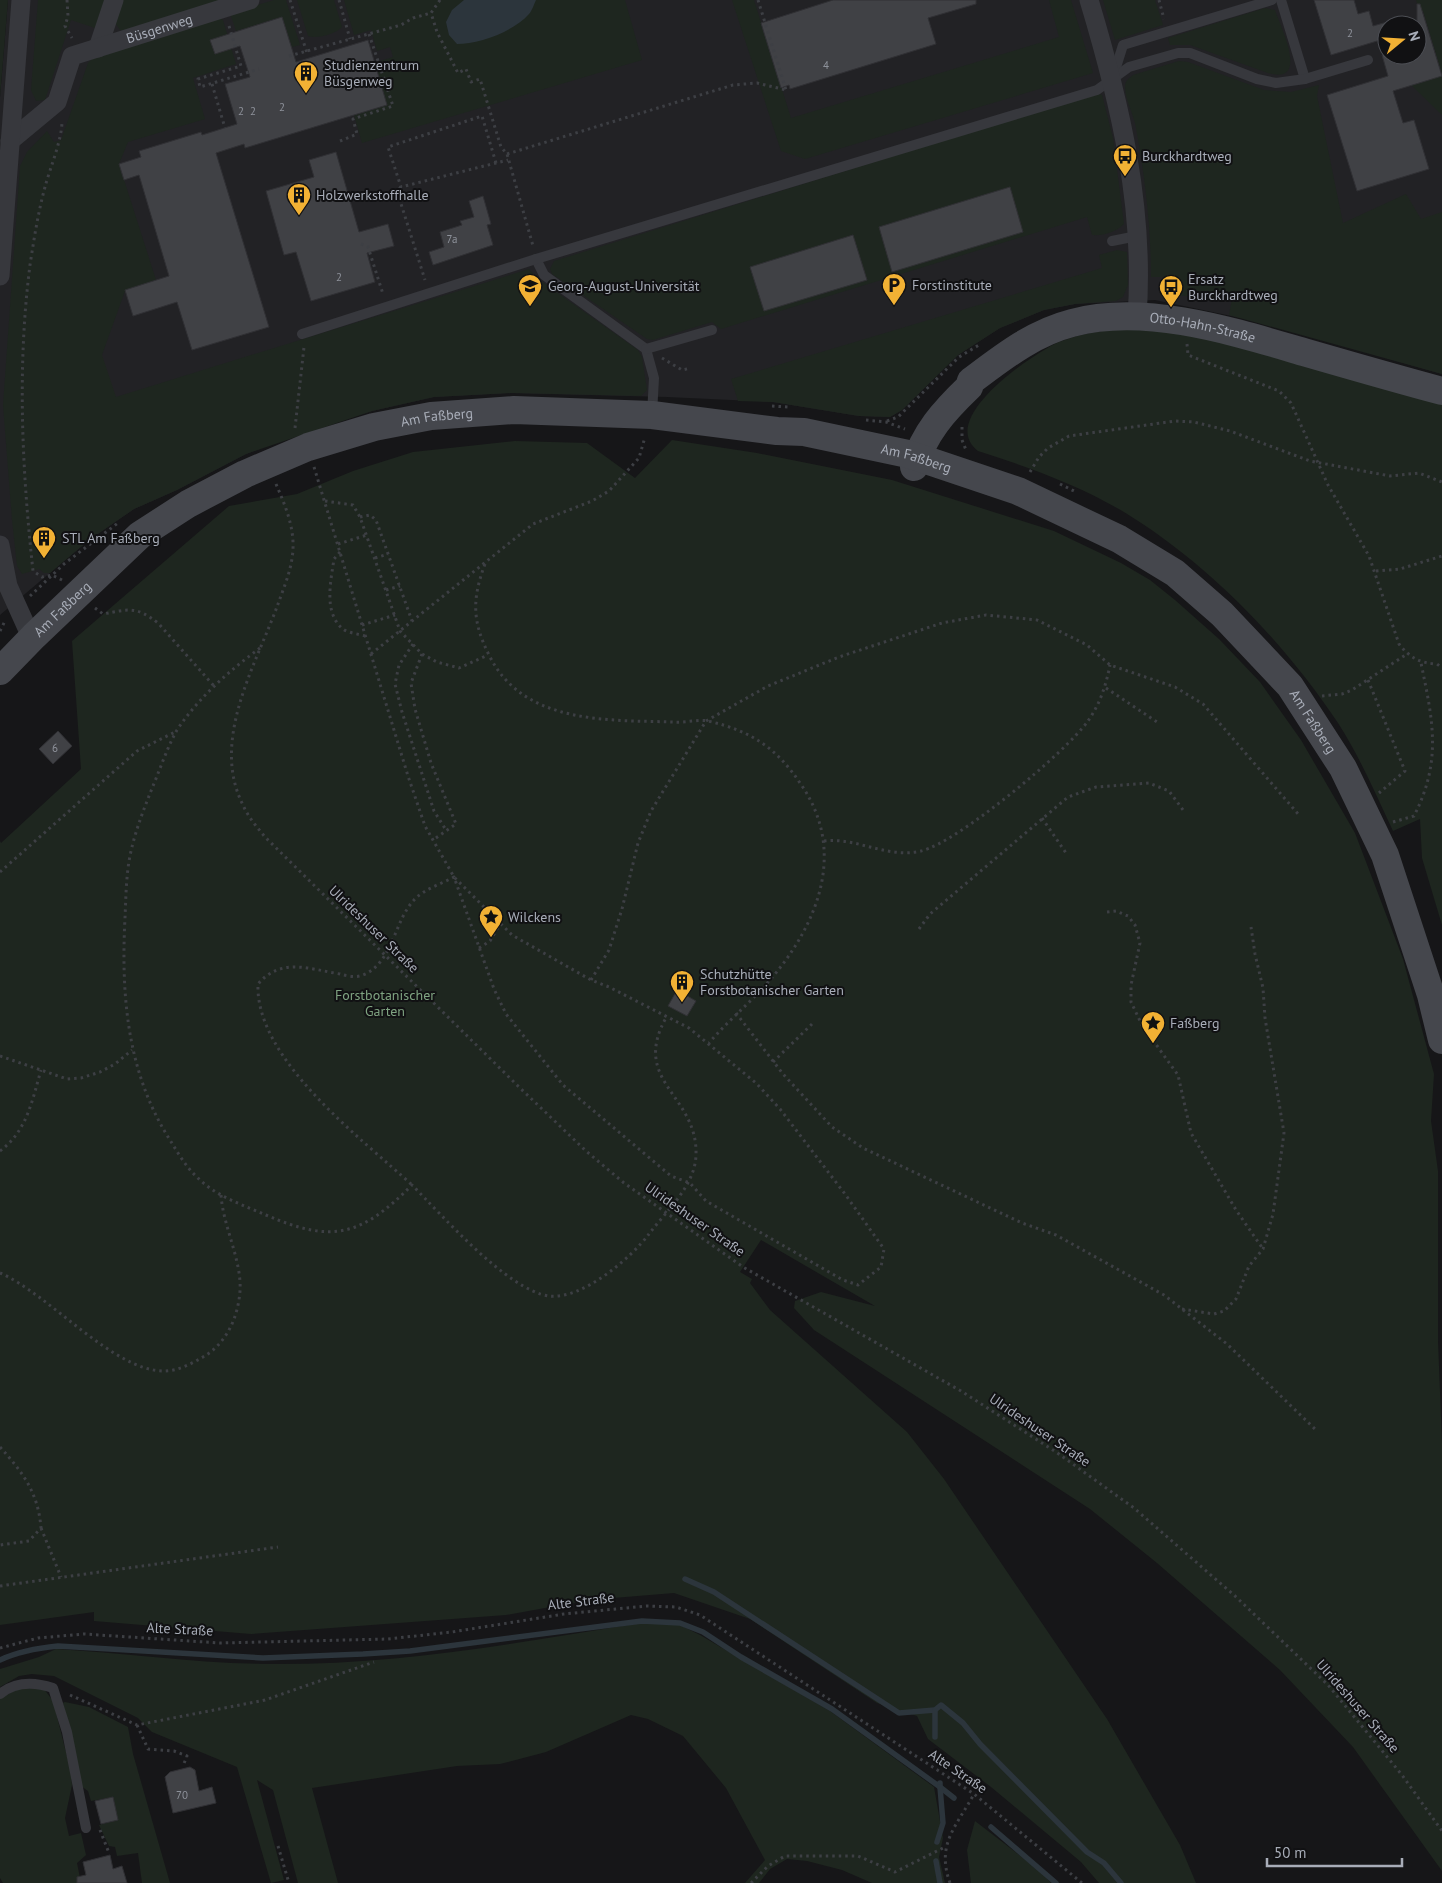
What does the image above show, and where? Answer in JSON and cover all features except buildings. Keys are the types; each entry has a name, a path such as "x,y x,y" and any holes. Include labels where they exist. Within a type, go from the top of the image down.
{"street":[{"path":"0,276 21,0"},
{"name":"Büsgenweg","path":"98,48 114,0"},
{"name":"Büsgenweg","path":"72,56 250,0"},
{"path":"1089,0 1113,78 1127,143 1139,270 1137,317"},
{"path":"10,141 57,102 72,56"},
{"name":"Otto-Hahn-Straße","path":"911,461 934,423 969,387 971,381 1025,341 1073,323 1105,317 1137,317 1220,329 1442,391"},
{"name":"Am Faßberg","path":"0,662 30,632 125,548 188,504 266,464 308,447 365,430 431,416 514,410 652,415 777,431 911,461 1013,500 1049,507 1119,539 1175,573 1222,614 1290,686 1342,768 1385,855 1431,995 1442,1040"},
{"path":"0,545 8,586 30,632"},
{"path":"0,591 9,614 30,632"},
{"name":"Am Faßberg","path":"0,671 30,632"}],"lane":[{"path":"1113,78 1123,45 1272,0"},
{"path":"1281,0 1306,79"},
{"path":"302,334 536,259 1097,90 1129,67 1184,52 1266,82 1288,83 1368,60"},
{"path":"1112,241 1137,236"},
{"path":"536,259 544,275 646,349 654,378 652,415"},
{"path":"646,349 712,330"},
{"path":"0,1694 8,1688 29,1683 54,1688 67,1732 86,1828"}],"path":[{"path":"67,0 68,16 65,26 72,35 72,56"},
{"path":"290,0 307,53"},
{"path":"339,0 350,39"},
{"path":"289,56 307,53 401,25 421,14 431,13 440,0"},
{"path":"507,154 734,85 757,83 786,90 758,0"},
{"path":"1159,0 1164,20"},
{"path":"223,8 241,66 198,79 200,87 259,69"},
{"path":"431,13 437,32 458,73 466,69 471,82 480,79 502,147 507,154 536,259"},
{"path":"340,141 357,134 353,119 393,106 369,34"},
{"path":"212,84 225,128"},
{"path":"33,571 25,502 23,430 24,339 30,266 39,208 62,123 57,102"},
{"path":"401,187 388,147 482,116 496,163"},
{"path":"492,150 502,147"},
{"path":"429,293 397,191 401,187 508,160"},
{"path":"361,244 368,247 387,307"},
{"path":"295,433 304,347"},
{"path":"646,349 682,370 691,368"},
{"path":"1188,355 1279,391 1290,403 1328,485 1376,571 1393,630 1407,654 1421,663 1438,664 1442,662"},
{"path":"371,654 533,524 592,502 609,491 639,458 652,415"},
{"path":"1029,473 1039,457 1048,448 1070,436 1087,432 1119,431 1175,421 1210,425 1310,460 1390,476 1419,473 1442,482"},
{"name":"Ulrideshuser Straße","path":"266,464 288,512 293,550 291,568 242,700 232,747 233,771 242,805 265,836 348,921 385,954 579,1144 665,1213 743,1267 961,1391 1056,1452 1134,1508 1235,1596 1328,1685 1402,1775 1442,1831"},
{"path":"320,484 408,776 425,826 454,877 494,990 506,1014 563,1085 670,1176 690,1183 706,1201 843,1280 858,1285 880,1267 884,1249 812,1150 756,1083 689,1028 591,980 512,935 454,877"},
{"path":"325,501 353,505 367,535 400,630 422,654 437,662 459,668 488,654"},
{"path":"360,517 370,515 376,520 412,622"},
{"path":"338,544 367,535"},
{"path":"340,552 334,559 329,598 336,620 344,630 366,636"},
{"path":"375,558 388,554"},
{"path":"1376,571 1400,569 1442,556"},
{"path":"485,564 477,587 475,609 479,630 488,654 511,685 537,703 564,714 600,720 680,723 706,721 734,728 759,739 787,763 815,809 824,842 825,866 811,918 796,945 779,969 709,1043"},
{"path":"386,590 400,586"},
{"path":"98,611 103,614 128,609 137,610 148,616 158,623 214,686"},
{"path":"362,625 395,615"},
{"path":"591,980 609,950 622,909 638,843 651,811 706,721 768,686 839,657 942,623 986,615 1037,620 1087,645 1110,665 1175,687 1203,704 1299,815"},
{"path":"413,644 399,665 395,684 402,712 434,810 446,830"},
{"path":"261,648 228,671 177,731 137,826 130,854 126,883 123,972 132,1050 150,1105 162,1128 196,1177 221,1194 292,1226 313,1231 340,1232 363,1226 378,1216 412,1185"},
{"path":"422,654 411,683 415,709 431,763 456,824 433,840"},
{"path":"1320,696 1342,694 1368,680 1407,654"},
{"path":"1385,825 1414,816 1425,797 1432,777 1436,752 1434,730 1421,663"},
{"path":"1438,664 1442,668"},
{"path":"824,842 838,840 879,851 902,854 922,851 940,844 963,829 1067,745 1088,722 1106,688 1110,665"},
{"path":"1368,680 1405,772 1372,799"},
{"path":"1106,688 1157,722"},
{"path":"0,872 137,751 177,731"},
{"path":"919,929 930,914 1068,796 1113,784 1149,783 1169,791 1184,810"},
{"path":"1042,818 1066,853"},
{"path":"454,877 424,892 413,901 385,954 374,968 362,976 350,976 302,967 278,968 267,974 258,984 260,1014 270,1036 294,1072 324,1104 412,1185 495,1267 522,1285 549,1296 573,1292 617,1268 636,1252 690,1183 696,1168 694,1136 680,1103 662,1080 654,1061 655,1043 667,1016"},
{"path":"1107,912 1116,911 1128,916 1135,926 1140,943 1131,985 1131,1002 1142,1025 1178,1076 1191,1134 1236,1210 1263,1249"},
{"path":"479,948 490,941 500,924"},
{"path":"1181,1309 1214,1314 1224,1311 1236,1299 1249,1266 1263,1249 1273,1214 1284,1133 1265,1018 1264,988 1254,954 1251,927"},
{"path":"736,1013 773,1062 832,1127 863,1148 1022,1223 1056,1235 1164,1296 1226,1344 1317,1431"},
{"path":"773,1062 812,1024"},
{"path":"0,1056 67,1078 82,1078 115,1064 132,1050"},
{"path":"0,1151 12,1142 23,1127 41,1070"},
{"path":"0,1273 33,1292 118,1355 141,1366 164,1371 188,1366 210,1353 226,1337 237,1310 240,1289 235,1261 222,1214 221,1194"},
{"path":"0,1447 33,1490 40,1509 41,1528 62,1577"},
{"path":"0,1545 28,1542 41,1528"},
{"path":"0,1586 278,1547"},
{"name":"Alte Straße","path":"0,1648 38,1638 84,1634 220,1643 388,1640 564,1614 646,1606 676,1608 700,1615 974,1794 1082,1883"},
{"path":"54,1688 136,1725 266,1700 374,1662"},
{"path":"136,1725 148,1749 174,1750 187,1756 183,1766"},
{"path":"950,1883 944,1862 945,1847 974,1794"},
{"path":"86,1828 98,1827 109,1853"},
{"path":"278,1846 289,1883"},
{"path":"752,1883 768,1866 785,1856 858,1856 895,1872 945,1847"}],"shaded area":[{"name":"Georg-August-Universität","path":"8,0 1442,0 1442,374 1265,323 1155,300 1075,304 1044,310 1000,328 958,355 902,410 890,417 859,416 773,402 667,397 512,393 434,397 372,411 293,436 246,454 177,490 134,509 89,540 0,615 0,97"},
{"path":"464,0 536,0 529,14 514,26 495,36 475,42 457,44 449,35 446,22 452,10"}],"green space":[{"path":"0,0 8,0 0,97"},
{"path":"38,0 108,0 98,29 71,20 45,100 36,101 31,90"},
{"path":"122,0 224,0 123,31 116,24"},
{"path":"274,0 286,0 300,45 292,47 282,17 236,31 230,13"},
{"path":"297,0 334,0 342,27 326,35 308,36"},
{"path":"344,0 625,0 642,60 362,143 354,115 387,105 374,63 393,57 390,47 377,51 371,30 354,35"},
{"path":"732,0 754,0 791,118 1059,37 1049,0 1071,0 1093,73 805,159 781,151"},
{"path":"1103,0 1155,0 1163,25 1115,40"},
{"path":"1416,0 1442,0 1442,74 1427,24 1427,15 1424,15 1423,11 1420,12"},
{"path":"1265,8 1275,10 1290,53 1288,71 1281,74 1268,73 1190,45 1170,45 1168,38"},
{"path":"219,18 223,20 236,64 193,78 205,119 128,142 119,164 156,280 125,291 102,355 116,397 529,269 538,279 638,350 642,357 647,390 641,396 512,393 434,397 372,411 246,454 177,490 134,509 89,540 50,573 44,573 39,569 22,574 17,566 3,405 20,166 27,152 47,131 54,142 61,140 88,63 92,59"},
{"path":"1179,61 1188,62 1264,90 1291,92 1319,85 1317,96 1343,223 1406,194 1421,219 1442,212 1442,374 1229,315 1232,299 1169,295 1170,277 1151,277 1149,221 1145,183 1136,128 1126,97 1125,85 1133,75"},
{"path":"1442,76 1442,115 1411,85"},
{"path":"1097,93 1102,95 1113,138 1124,224 1109,233 1092,235 1087,217 721,329 712,322 653,340 647,339 552,274 550,269 554,261"},
{"path":"1117,250 1127,252 1128,285 1123,297 1116,301 1075,304 1044,310 1000,328 958,355 902,410 890,417 859,416 773,402 738,401 731,379 1102,268 1099,255"},
{"path":"1130,328 1195,335 1442,403 1442,925 1422,858 1420,819 1393,831 1361,763 1338,723 1293,663 1242,606 1186,555 1124,512 1089,493 1053,477 978,451 968,438 969,422 978,406 1010,373 1029,360 1059,342 1076,336"},
{"name":"Forstbotanischer Garten","path":"672,440 757,453 892,480 1054,531 1121,563 1150,580 1175,600 1219,639 1260,682 1301,740 1355,833 1403,959 1434,1074 1431,1121 1438,1171 1438,1341 1442,1443 1442,1871 1353,1747 1280,1670 1157,1563 1090,1509 814,1330 794,1308 795,1301 821,1292 875,1306 761,1240 740,1272 752,1279 750,1283 770,1310 907,1432 944,1479 1107,1719 1180,1845 1196,1883 1099,1883 1081,1862 991,1787 928,1739 917,1716 877,1703 750,1619 674,1593 589,1600 506,1615 251,1634 94,1621 94,1612 0,1625 0,841 1,843 81,769 72,641 229,506 297,494 353,471 413,452 515,441 587,443 635,478"},
{"path":"641,1623 680,1625 700,1635 830,1711 934,1787 943,1838 939,1857 945,1883 872,1883 842,1870 807,1861 787,1859 770,1869 759,1883 745,1883 765,1860 726,1788 683,1736 648,1719 631,1715 546,1752 500,1764 457,1766 312,1788 338,1883 298,1883 273,1790 257,1780 284,1880 271,1883 237,1767 152,1732 138,1718 54,1676 32,1674 19,1676 0,1687 0,1669 39,1657 56,1649 211,1662 311,1664 453,1652"},
{"path":"20,1688 44,1689 53,1701 70,1768 72,1785 65,1818 69,1836 81,1833 86,1855 77,1863 81,1883 3,1883 0,1878 0,1698"},
{"path":"63,1703 89,1707 128,1727 133,1754 170,1883 142,1883 138,1853 117,1856 115,1847 109,1846 99,1825 118,1820 113,1797 91,1801 88,1791 81,1786"},
{"path":"975,1821 1040,1871 1051,1883 971,1883 967,1850"}],"waterway":[{"path":"685,1579 714,1592 899,1713 935,1710"},
{"path":"0,1660 29,1650 58,1646 263,1658 363,1654 410,1651 642,1621 680,1623 703,1632 741,1657 832,1709 940,1787 940,1783"},
{"path":"935,1737 935,1710 941,1705 963,1723 980,1744 1087,1852 1104,1863 1121,1883"},
{"path":"940,1787 954,1798"},
{"path":"937,1842 943,1823 940,1787"},
{"path":"991,1827 1056,1883"},
{"path":"936,1861 940,1883"}],"place":[{"name":"Studienzentrum Büsgenweg","path":"306,94"},
{"name":"Burckhardtweg","path":"1125,177"},
{"name":"Holzwerkstoffhalle","path":"299,216"},
{"name":"Forstinstitute","path":"894,306"},
{"name":"Georg-August-Universität","path":"530,307"},
{"name":"Ersatz Burckhardtweg","path":"1171,308"},
{"name":"STL Am Faßberg","path":"44,559"},
{"name":"Wilckens","path":"491,938"},
{"name":"Schutzhütte Forstbotanischer Garten","path":"682,1003"},
{"name":"Faßberg","path":"1153,1044"}]}
